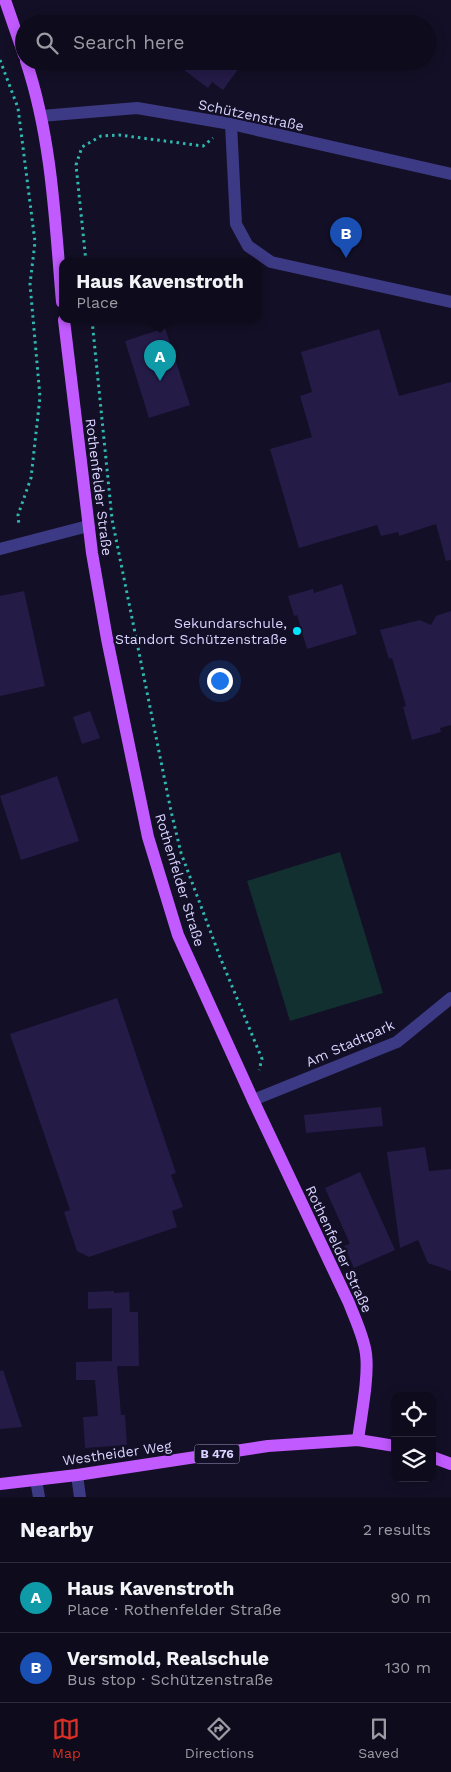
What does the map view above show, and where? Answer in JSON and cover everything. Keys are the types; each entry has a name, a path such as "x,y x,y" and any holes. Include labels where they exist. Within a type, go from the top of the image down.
{"main road":[{"path":"5,0 15,29"},
{"path":"29,70 42,116 51,168 59,265"},
{"name":"Rothenfelder Straße","path":"64,323 88,526 107,639 148,837 178,935 359,1328 366,1354 366,1375 358,1440"},
{"name":"B 476","path":"358,1440 391,1445"},
{"name":"Westheider Weg","path":"0,1484 77,1475 268,1446 358,1440"},
{"path":"436,1458 451,1464"}],"street":[{"name":"Schützenstraße","path":"42,116 138,108 230,124 451,174"},
{"path":"230,124 236,224 248,246 271,262 451,302"},
{"path":"0,549 88,526"},
{"name":"Am Stadtpark","path":"253,1100 397,1042 451,998"},
{"path":"77,1475 80,1497"},
{"path":"36,1480 39,1497"}],"path":[{"path":"0,60 18,108 35,242 30,284 40,397 31,478 18,515 22,542"},
{"path":"86,258 76,165 82,147 101,136 119,135 203,146 230,124"},
{"path":"92,323 112,519 145,687 181,853 220,957 262,1059 253,1100"}],"green space":[{"path":"340,852 383,993 290,1021 247,881"}],"building":[{"path":"184,70 237,70 223,90 212,82 208,88"},
{"path":"165,328 190,405 149,418 125,341"},
{"path":"379,329 399,396 451,382 451,560 446,561 436,524 399,536 398,532 381,536 377,525 299,548 270,449 312,437 300,396 312,392 301,352"},
{"path":"342,584 357,634 307,649 297,615 294,616 288,596 313,589 314,593"},
{"path":"24,591 45,686 0,696 0,596"},
{"path":"451,611 451,725 440,728 441,732 412,740 403,707 406,706 392,658 389,659 380,630 420,620 431,625 436,616"},
{"path":"90,711 100,738 82,744 73,717"},
{"path":"57,776 79,841 21,860 0,796"},
{"path":"117,998 176,1173 171,1175 183,1207 172,1211 177,1227 89,1257 77,1251 64,1212 70,1210 10,1034"},
{"path":"381,1107 383,1126 306,1133 304,1115"},
{"path":"425,1147 429,1171 451,1169 451,1271 428,1263 418,1240 400,1248 387,1152"},
{"path":"360,1172 395,1250 354,1268 344,1246 350,1244 325,1188"},
{"path":"114,1291 114,1293 129,1292 130,1312 138,1312 139,1366 117,1366 121,1415 125,1415 127,1445 85,1448 83,1417 98,1416 95,1380 76,1380 76,1362 112,1361 112,1308 88,1309 88,1292"},
{"path":"3,1370 22,1427 0,1429 0,1371"}],"place":[{"name":"Versmold, Realschule","path":"346,258"},
{"name":"Haus Kavenstroth","path":"160,381"},
{"name":"Sekundarschule, Standort Schützenstraße","path":"297,631"}]}
